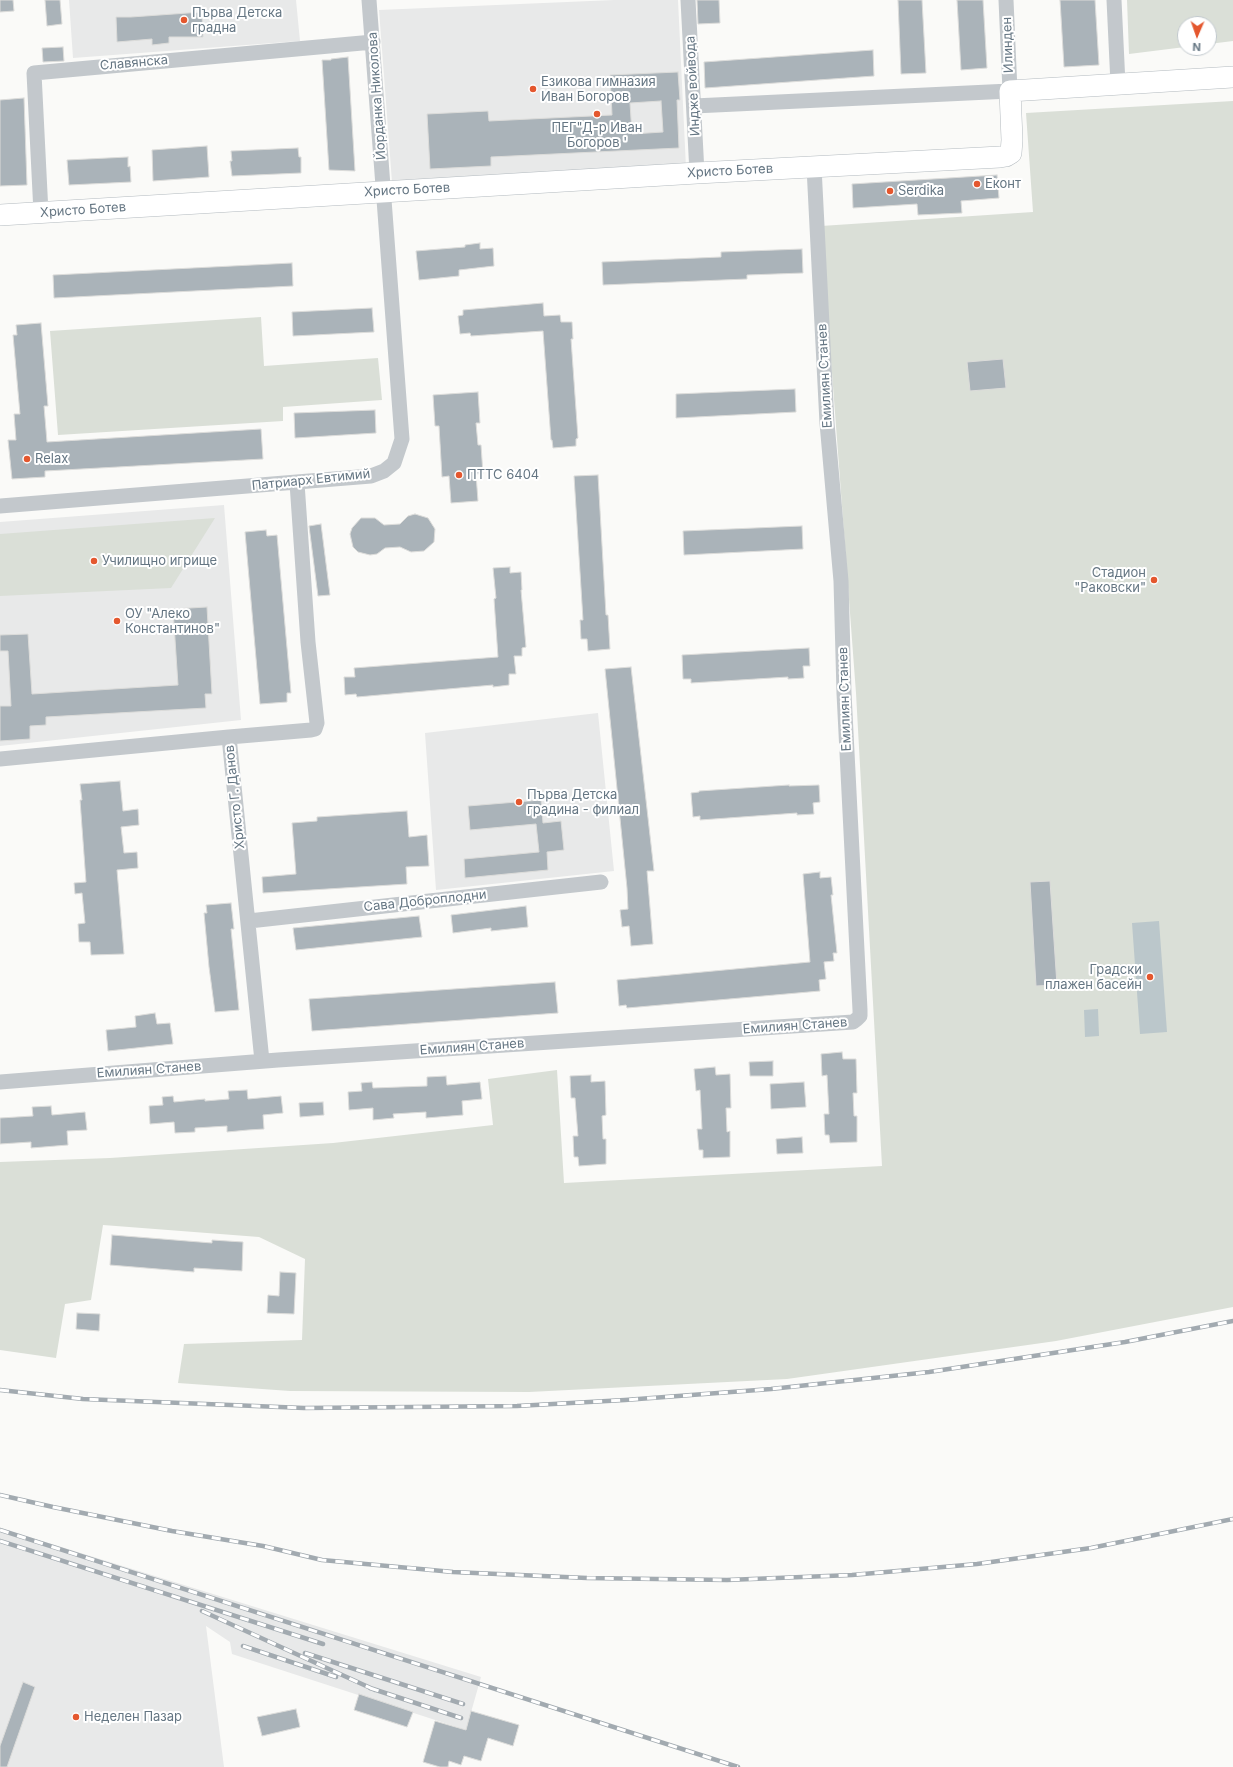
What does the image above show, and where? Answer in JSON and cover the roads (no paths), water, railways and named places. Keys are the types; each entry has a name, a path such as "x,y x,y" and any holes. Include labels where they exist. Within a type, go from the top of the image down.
{"street":[{"name":"Йорданка Николова","path":"369,0 383,191"},
{"name":"Индже войвода","path":"688,0 697,173"},
{"name":"Илинден","path":"1006,0 1010,91"},
{"path":"1114,0 1118,84"},
{"name":"Славянска","path":"40,213 34,74 373,42"},
{"path":"694,106 1010,91 1233,77"},
{"name":"Христо Ботев","path":"0,215 383,191 1006,156 1010,153 1012,146 1010,91"},
{"name":"Емилиян Станев","path":"0,1082 262,1061 853,1022 860,1016 841,581 827,423 814,167"},
{"name":"Патриарх Евтимий","path":"0,506 371,476 384,471 394,463 402,439 383,191"},
{"path":"229,737 311,730 314,729 317,723 308,642 297,483"},
{"name":"Христо Г. Данов","path":"0,760 229,737 249,921 262,1061"},
{"name":"Сава Доброплодни","path":"249,921 601,882"}],"railway":[{"path":"0,1390 83,1399 304,1408 517,1406 625,1400 771,1389 929,1372 1125,1342 1233,1321"},
{"path":"0,1495 172,1531 263,1546 322,1560 453,1572 587,1578 727,1580 852,1575 977,1564 1091,1548 1233,1519"},
{"path":"0,1530 738,1767"},
{"path":"0,1541 323,1644"},
{"path":"202,1611 375,1690"},
{"path":"243,1646 336,1677"},
{"path":"305,1653 463,1704"},
{"path":"370,1688 461,1718"}],"place":[{"name":"Първа Детска градна","path":"184,20"},
{"name":"Езикова гимназия Иван Богоров","path":"533,89"},
{"name":"ПЕГ\"Д-р Иван Богоров '","path":"597,114"},
{"name":"Еконт","path":"977,184"},
{"name":"Serdika","path":"890,191"},
{"name":"Relax","path":"27,459"},
{"name":"ПТТС 6404","path":"459,475"},
{"name":"Училищно игрище","path":"94,561"},
{"name":"Стадион \"Раковски\"","path":"1154,580"},
{"name":"ОУ \"Алеко Константинов\"","path":"117,621"},
{"name":"Първа Детска градина - филиал","path":"519,802"},
{"name":"Градски плажен басейн","path":"1150,977"},
{"name":"Неделен Пазар","path":"76,1717"}]}
